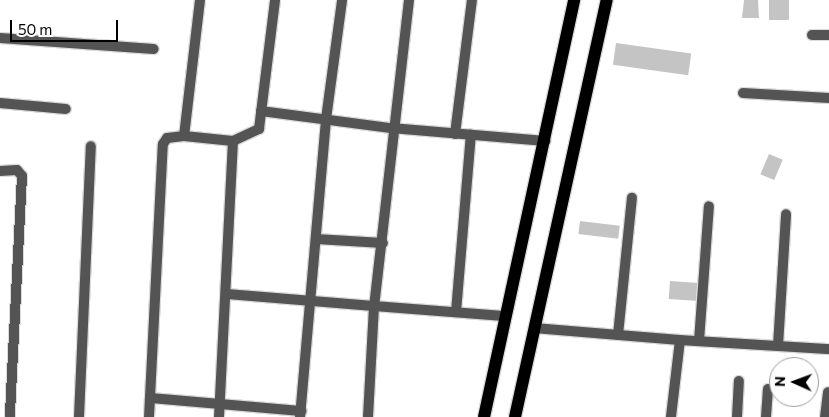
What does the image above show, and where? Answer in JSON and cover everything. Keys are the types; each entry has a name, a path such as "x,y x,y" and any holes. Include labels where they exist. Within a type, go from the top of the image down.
{"main road":[{"path":"484,417 504,316 545,141 574,0"},
{"path":"515,417 607,0"}],"street":[{"path":"184,136 200,0"},
{"path":"149,417 163,144 167,138 184,136 233,141 258,129 275,0"},
{"path":"150,398 221,402 301,414 326,119 342,0"},
{"path":"368,417 374,306 383,242 391,128 409,0"},
{"path":"455,134 472,0"},
{"path":"812,35 829,35"},
{"path":"0,38 154,49"},
{"path":"743,93 829,98"},
{"path":"0,103 66,109"},
{"path":"261,110 391,128 545,141"},
{"path":"456,312 471,135"},
{"path":"219,417 227,294 233,141"},
{"path":"79,417 91,146"},
{"path":"0,171 17,170 22,176 10,417"},
{"path":"618,335 632,198"},
{"path":"699,341 709,206"},
{"path":"778,346 786,214"},
{"path":"316,239 383,242"},
{"path":"227,294 504,316"},
{"path":"534,328 680,340 829,349"},
{"path":"671,417 680,340"},
{"path":"737,417 739,381"},
{"path":"766,417 768,389"},
{"path":"825,417 828,392"}],"building":[{"path":"744,0 758,0 759,18 742,18"},
{"path":"769,0 789,0 789,20 769,20"},
{"path":"616,43 691,54 688,75 613,65"},
{"path":"769,154 783,160 774,180 760,174"},
{"path":"580,221 620,226 618,239 578,234"},
{"path":"670,281 699,283 698,301 669,299"}]}
